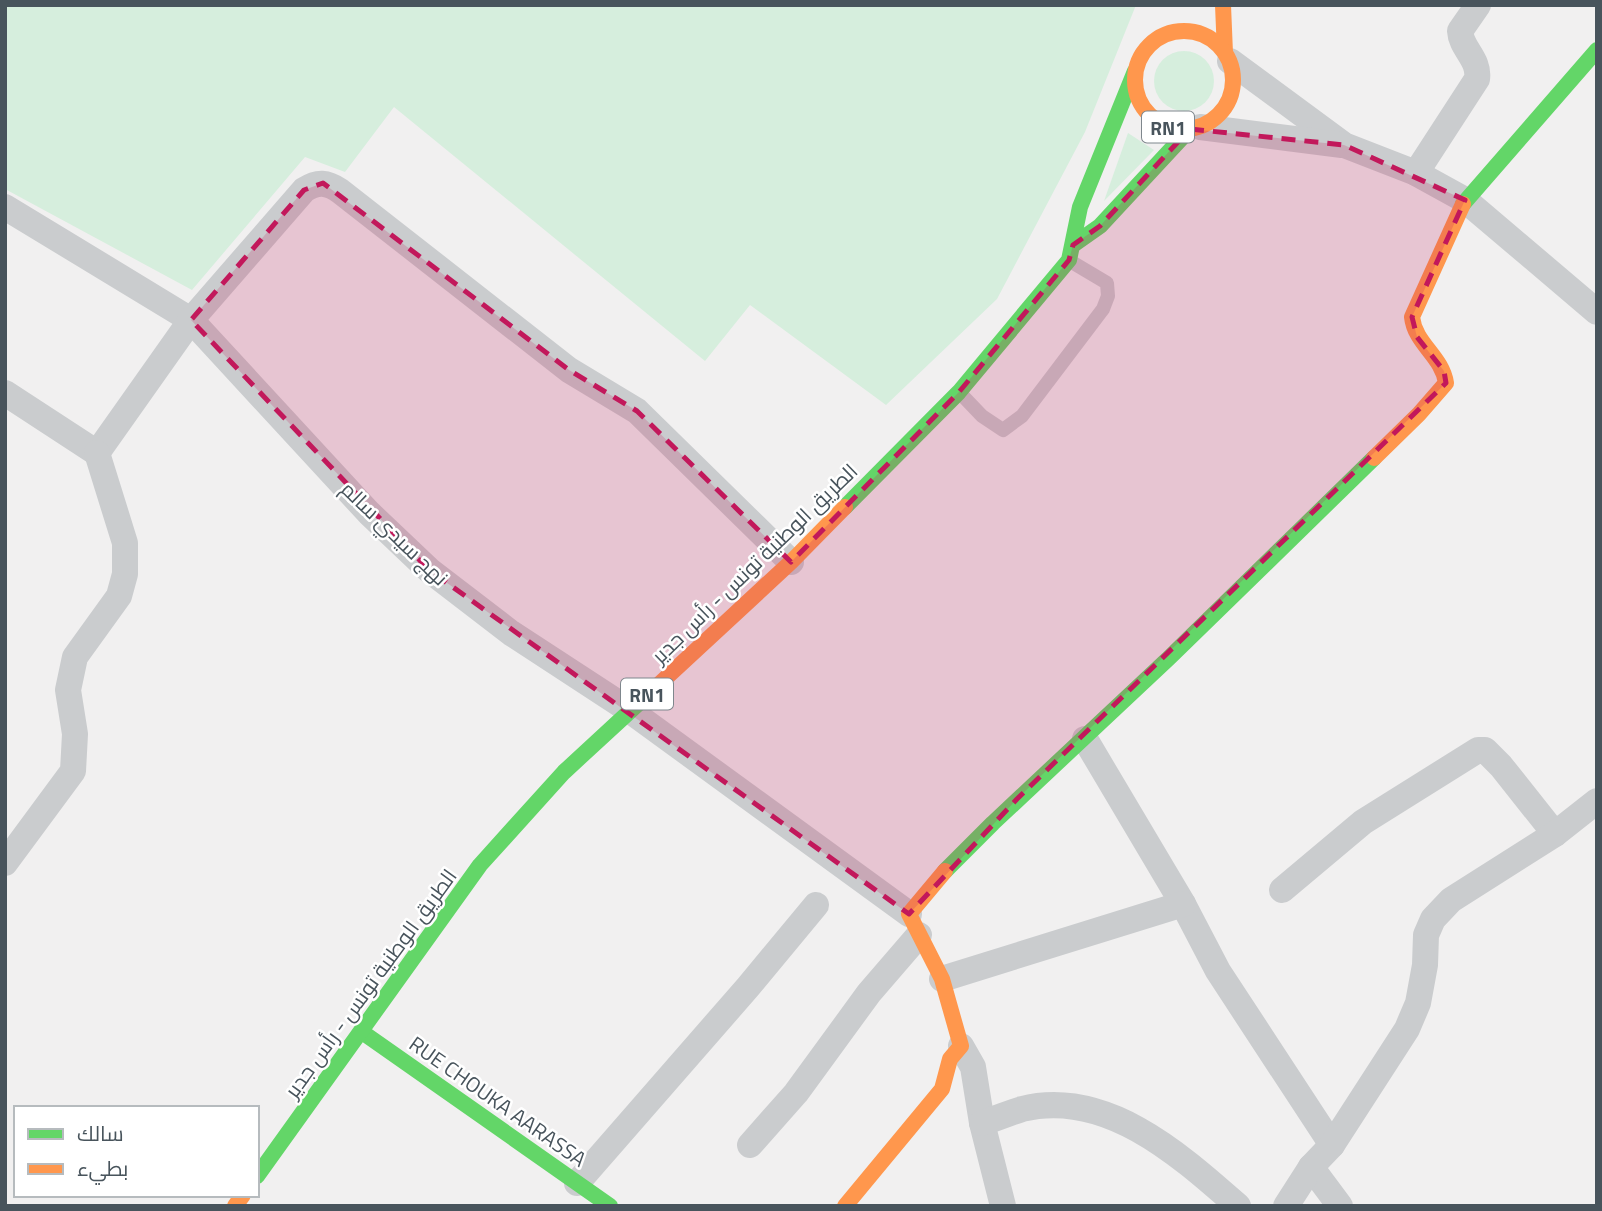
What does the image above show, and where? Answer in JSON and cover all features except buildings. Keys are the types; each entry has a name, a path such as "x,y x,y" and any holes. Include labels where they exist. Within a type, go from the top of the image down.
{"main road":[{"name":"RN1","path":"1223,5 1228,57 1233,77 1228,100 1214,119 1195,128 1174,129 1160,124 1147,114 1139,101 1134,86 1140,55 1167,26 1199,33 1214,40 1228,57"},
{"path":"845,1206 942,1089 950,1059 961,1046 942,979 914,924 930,885 1410,424 1447,383 1444,370 1417,337 1411,325 1412,317 1465,200 1597,50"},
{"name":"الطريق الوطنية تونس - رأس جدير","path":"1071,252 1080,207 1135,71"},
{"name":"الطريق الوطنية تونس - رأس جدير","path":"259,1173 480,865 564,772 791,562 959,392 1071,252 1100,226 1195,128"},
{"name":"RUE CHOUKA AARASSA","path":"362,1032 610,1206"}],"street":[{"path":"1416,173 1477,79 1477,65 1463,43 1460,30 1478,5"},
{"path":"1228,57 1344,145"},
{"path":"1195,128 1344,145 1416,173 1465,200 1592,298"},
{"path":"97,453 191,320 304,190 313,184 332,185 569,370 637,411 791,562"},
{"name":"نهج سيدي سالم","path":"5,207 191,320 369,513 429,570 511,633 629,710 914,924"},
{"path":"5,393 97,453 125,543 125,574 119,596 75,657 68,690 75,734 73,771 5,863"},
{"path":"1085,739 1183,904 1218,971 1332,1146"},
{"path":"1282,890 1363,822 1478,750 1485,750 1502,766 1555,834"},
{"path":"1286,1206 1311,1167 1332,1146 1407,1030 1418,1003 1425,965 1426,935 1433,919 1451,900 1555,834 1597,801"},
{"path":"942,979 1183,904"},
{"path":"577,1183 816,905"},
{"path":"750,1145 796,1093 869,993 914,924"},
{"path":"961,1046 973,1067 982,1123 1003,1206"},
{"path":"982,1123 1024,1109 1074,1107 1104,1112 1135,1127 1195,1168 1238,1206"},
{"path":"1311,1167 1340,1206"}],"lane":[{"path":"959,392 982,416 1003,430 1022,416 1103,309 1108,296 1107,283 1071,252"}],"highlighted area":[{"path":"1190,129 1344,145 1465,200 1412,317 1417,337 1444,371 1446,383 1017,799 909,914 429,570 191,320 304,190 323,183 569,370 637,411 791,562 959,392 1069,260 1073,245 1100,226"}],"green space":[{"path":"5,5 1136,5 1085,132 997,299 886,405 750,305 705,361 394,107 345,172 305,157 192,290 5,189"},
{"path":"1184,51 1201,56 1209,64 1214,81 1209,98 1201,106 1184,111 1167,106 1159,98 1154,81 1159,64 1167,56"},
{"path":"1128,133 1154,150 1104,201"}],"traffic: fast":[{"path":"1463,204 1597,50"},
{"path":"845,507 959,392 1069,260 1080,207 1135,71"},
{"path":"1073,245 1100,226 1190,129"},
{"path":"945,871 1374,458"},
{"path":"259,1173 480,865 564,772 641,701"},
{"path":"362,1032 610,1206"}],"traffic: slow":[{"path":"1223,5 1225,53"},
{"path":"1184,31 1203,34 1219,45 1230,61 1233,80 1230,99 1219,115 1203,126 1184,129 1165,126 1149,115 1138,99 1135,80 1138,61 1149,45 1165,34 1184,31"},
{"path":"1374,458 1446,383 1439,365 1418,335 1412,317 1463,204"},
{"path":"641,701 791,562 845,507"},
{"path":"845,1206 942,1089 950,1059 961,1046 942,979 909,914 945,871"},
{"path":"235,1206 242,1197"}]}
